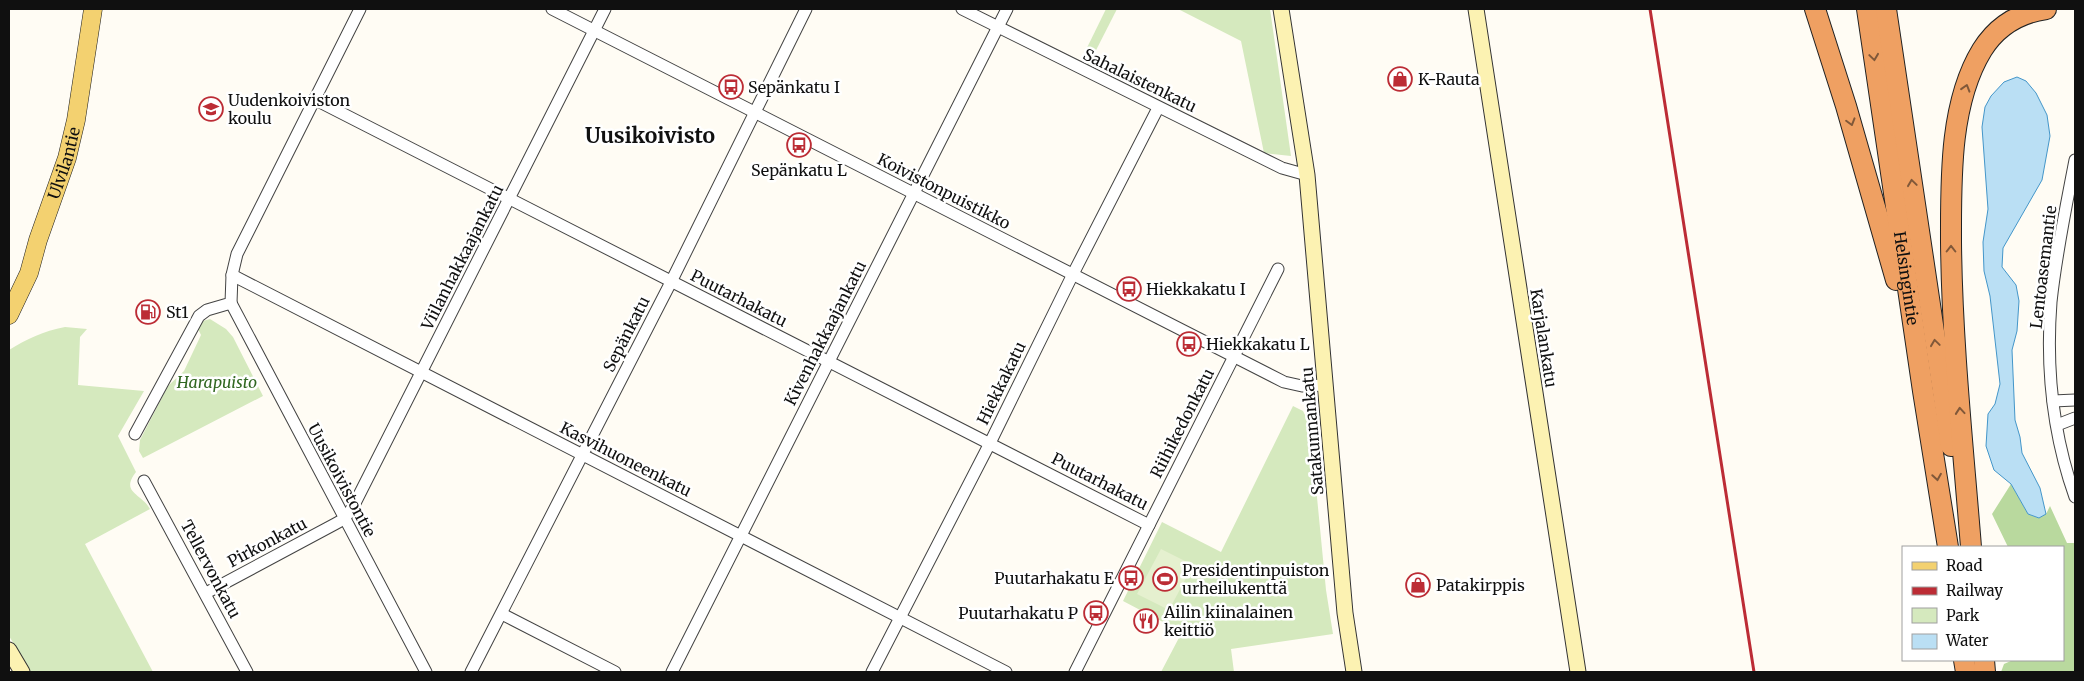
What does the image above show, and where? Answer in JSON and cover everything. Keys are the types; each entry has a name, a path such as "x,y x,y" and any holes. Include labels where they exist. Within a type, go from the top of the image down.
{"highway":[{"path":"1815,9 1877,211 1896,281 1906,335 1923,391"},
{"name":"Helsingintie","path":"1867,9 1948,546"},
{"name":"Helsingintie","path":"1886,9 1966,546"},
{"path":"1971,546 1952,300 1951,198 1953,152 1967,85 1982,49 1994,35 2019,15 2046,9"}],"main road":[{"name":"Ulvilantie","path":"81,83 83,9"},
{"name":"Ulvilantie","path":"9,315 29,273 38,240 67,158 76,120 93,9"},
{"name":"Satakunnankatu","path":"1282,9 1307,175 1346,613 1354,672"},
{"name":"Karjalankatu","path":"1476,9 1578,672"},
{"name":"Ulvilantie","path":"9,288 38,240"},
{"path":"9,650 22,672"}],"street":[{"path":"135,434 199,316 214,307 231,303 232,275 237,254 244,238 360,9"},
{"name":"Koivistonpuistikko","path":"552,9 1284,382 1302,386 1326,385"},
{"name":"Viilanhakkaajankatu","path":"344,519 354,507 605,9"},
{"name":"Sepänkatu","path":"472,672 806,9"},
{"name":"Sahalaistenkatu","path":"962,9 1282,168 1307,175"},
{"name":"Kivenhakkaajankatu","path":"672,672 1007,9"},
{"name":"Puutarhakatu","path":"314,99 1149,525"},
{"name":"Hiekkakatu","path":"872,672 990,443 1073,274 1158,108"},
{"name":"Lentoasemantie","path":"2075,160 2061,235 2052,302 2051,380 2057,425 2075,497"},
{"name":"Riihikedonkatu","path":"1075,672 1278,269"},
{"name":"Kasvihuoneenkatu","path":"232,275 899,619 1006,672"},
{"name":"Uusikoivistontie","path":"231,303 426,672"},
{"path":"2053,401 2075,400"},
{"path":"2057,425 2075,418"},
{"name":"Tellervonkatu","path":"144,482 248,672"},
{"name":"Pirkonkatu","path":"206,593 344,519"},
{"path":"502,614 615,672"}],"green space":[{"path":"1106,9 1117,9 1089,64 1081,60"},
{"path":"1178,9 1270,9 1291,156 1264,153 1241,41"},
{"name":"Harapuisto","path":"210,319 226,329 233,337 263,396 143,458 139,451 140,440 168,386 184,371 201,335 197,327 203,321"},
{"path":"65,327 87,329 80,337 78,385 144,391 118,436 136,472 130,484 131,489 150,509 85,544 153,672 31,672 9,636 9,350 36,336"},
{"path":"1293,406 1303,411 1310,425 1326,590 1333,634 1231,649 1234,672 1161,672 1182,632 1123,601 1162,522 1221,552"},
{"path":"2011,484 2028,514 2039,518 2046,514 2050,506 2067,543 2075,543 2075,672 2001,672 2004,664 2011,661 2064,661 2064,546 2008,546 1992,514"},
{"name":"Presidentinpuiston urheilukenttä","path":"1161,549 1193,565 1169,610 1137,594"}],"water":[{"path":"2017,77 2026,81 2036,93 2047,115 2050,136 2042,180 2003,248 2002,267 2016,285 2019,301 2017,331 2012,350 2015,420 2022,453 2040,488 2046,514 2039,518 2028,514 2011,484 1994,470 1986,446 1988,414 1995,404 2000,384 1990,296 1984,271 1983,242 1988,209 1982,127 1985,107 1991,96 2004,82"}],"railway":[{"path":"1650,9 1754,672"}],"place":[{"name":"K-Rauta","path":"1400,79"},
{"name":"Sepänkatu I","path":"731,87"},
{"name":"Uudenkoiviston koulu","path":"211,109"},
{"name":"Sepänkatu L","path":"799,145"},
{"name":"Hiekkakatu I","path":"1129,289"},
{"name":"St1","path":"148,312"},
{"name":"Hiekkakatu L","path":"1189,344"},
{"name":"Puutarhakatu E","path":"1131,578"},
{"name":"Presidentinpuiston urheilukenttä","path":"1165,579"},
{"name":"Patakirppis","path":"1418,585"},
{"name":"Puutarhakatu P","path":"1096,613"},
{"name":"Ailin kiinalainen keittiö","path":"1146,621"}],"district":[{"name":"Uusikoivisto","path":"650,135"}]}
